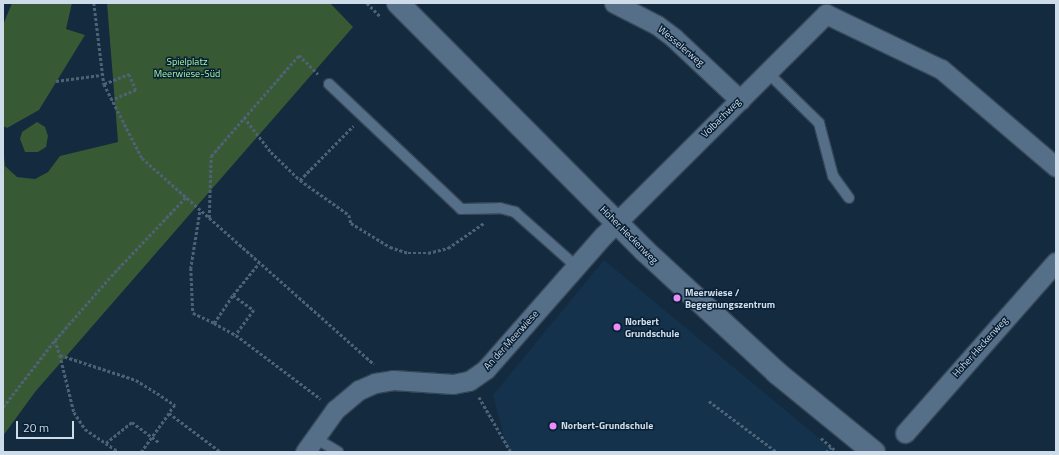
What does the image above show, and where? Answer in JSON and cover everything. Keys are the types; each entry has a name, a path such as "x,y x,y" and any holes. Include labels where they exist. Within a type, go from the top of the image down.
{"street":[{"name":"Hoher Heckenweg","path":"398,3 616,222 736,337 874,452"},
{"name":"Wesselerweg","path":"614,3 656,25 674,38 740,100"},
{"name":"Volbachweg","path":"616,222 740,100 828,8 941,69 1056,167"},
{"name":"An der Meerwiese","path":"310,445 335,410 359,390 375,383 393,380 453,384 469,381 486,369 616,222"},
{"name":"Hoher Heckenweg","path":"905,433 1056,262"}],"lane":[{"path":"767,72 819,123 833,176 850,198"},
{"path":"329,84 461,209 500,208 515,212 576,267"},
{"path":"310,445 338,452"}],"path":[{"path":"94,3 101,75 104,84 142,158 185,198 393,380"},
{"path":"209,219 211,156 299,55 329,84"},
{"path":"104,84 129,74 136,90 112,100"},
{"path":"56,81 101,75"},
{"path":"300,180 364,116"},
{"path":"244,117 271,152 300,180 349,215 351,223 369,236 408,253 428,253 448,248 475,231 500,208"},
{"path":"3,407 55,340 111,276 185,198"},
{"path":"200,211 190,268 193,313 236,335 335,410"},
{"path":"214,323 233,295 259,262"},
{"path":"233,295 254,310 236,335"},
{"path":"55,340 74,412 85,429 119,452"},
{"path":"60,355 136,380 175,405 141,452"},
{"path":"469,381 511,452"},
{"path":"709,401 777,452"},
{"path":"169,412 221,452"},
{"path":"106,443 132,422 159,442"},
{"path":"826,452 830,447 837,452"}],"shaded area":[{"name":"Norbert Grundschule","path":"604,260 836,452 508,452 493,395"}],"green space":[{"path":"12,3 72,3 66,29 85,35 39,110 7,128 3,126 3,25"},
{"name":"Spielplatz Meerwiese-Süd","path":"107,3 330,3 353,27 35,392 3,436 3,145 5,166 17,177 35,179 48,172 60,156 118,142"},
{"path":"37,122 45,127 48,136 46,147 38,152 25,152 20,139 22,132"}],"place":[{"name":"Meerwiese / Begegnungszentrum","path":"677,298"},
{"name":"Norbert Grundschule","path":"617,327"},
{"name":"Norbert-Grundschule","path":"553,426"}]}
